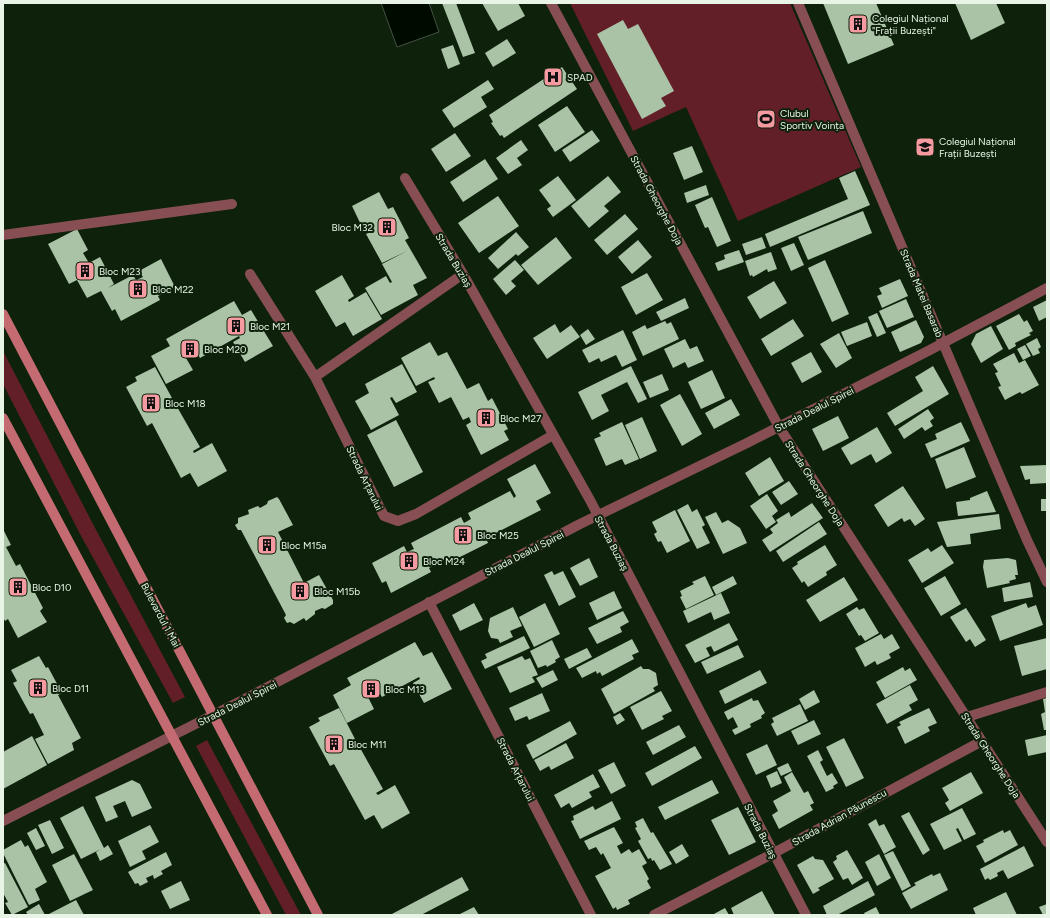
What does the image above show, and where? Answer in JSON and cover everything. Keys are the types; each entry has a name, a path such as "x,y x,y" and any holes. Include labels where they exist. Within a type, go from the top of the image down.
{"main road":[{"name":"Bulevardul 1 Mai","path":"3,314 318,915"},
{"path":"3,418 171,737 267,915"}],"street":[{"name":"Strada Gheorghe Doja","path":"551,3 779,427 1047,842"},
{"name":"Strada Matei Basarab","path":"798,3 1027,540 1047,582"},
{"name":"Strada Buziaș","path":"405,178 463,274 553,434 772,854 806,915"},
{"path":"3,236 232,204"},
{"name":"Strada Arțarului","path":"250,274 315,377 384,516 398,521 416,514 553,434"},
{"path":"315,377 463,274"},
{"name":"Strada Dealul Spirei","path":"3,821 171,737 597,516 779,427 944,343 1047,288"},
{"name":"Strada Arțarului","path":"429,602 591,915"},
{"path":"967,717 1047,692"},
{"name":"Strada Adrian Păunescu","path":"654,915 772,854 982,741"}],"shaded area":[{"path":"381,3 429,3 439,32 397,47"},
{"name":"Clubul Sportiv Voința","path":"570,3 790,3 861,167 738,221 686,107 633,131"},
{"path":"3,351 185,697 173,703 80,534 3,384"},
{"path":"207,740 301,915 286,915 196,746"}],"building":[{"path":"442,3 456,3 475,53 463,57"},
{"path":"482,3 518,3 525,16 498,31"},
{"name":"Colegiul Național \"Frații Buzești\"","path":"823,3 876,3 894,45 848,64"},
{"path":"955,3 996,3 1005,23 971,40"},
{"path":"623,20 628,29 638,24 674,91 661,98 666,106 642,119 597,34"},
{"path":"507,39 516,53 493,67 485,53"},
{"path":"453,45 460,64 448,69 441,49"},
{"path":"562,67 577,89 504,138 502,135 500,136 491,123 493,122 489,115"},
{"path":"488,80 494,89 481,97 487,107 454,128 442,110"},
{"path":"567,106 585,132 555,152 538,125"},
{"path":"592,130 600,141 570,162 562,150"},
{"path":"455,133 471,156 446,172 431,149"},
{"path":"521,140 528,150 517,158 522,165 508,174 496,158"},
{"path":"692,146 703,172 684,180 673,153"},
{"path":"485,159 498,179 463,202 450,182"},
{"path":"855,171 870,205 770,247 765,234 848,199 839,178"},
{"path":"558,176 576,200 553,217 547,209 551,206 539,190"},
{"path":"608,176 621,192 604,206 609,211 589,228 571,206"},
{"path":"706,185 709,195 687,203 684,193"},
{"path":"379,192 388,209 393,207 409,238 405,240 427,278 413,285 418,295 381,315 365,288 386,276 390,283 392,282 382,264 407,251 382,263 366,234 372,231 369,225 363,229 352,206"},
{"path":"498,196 519,226 479,253 458,223"},
{"path":"712,197 731,241 717,247 708,227 705,228 695,205"},
{"path":"863,211 872,233 808,260 798,237"},
{"path":"625,214 638,229 607,255 594,240"},
{"path":"77,229 88,250 83,253 89,263 100,257 114,284 108,288 133,275 136,280 143,277 139,271 161,259 175,287 158,296 160,300 121,321 115,309 112,311 101,291 87,298 77,280 69,284 48,244"},
{"path":"516,232 529,247 518,256 516,254 498,269 488,258"},
{"path":"556,237 572,258 538,285 521,265"},
{"path":"762,237 766,248 746,255 742,244"},
{"path":"638,240 652,257 632,274 618,257"},
{"path":"794,243 804,265 791,271 781,248"},
{"path":"739,250 744,262 718,271 715,263 725,259 724,255"},
{"path":"771,252 777,269 768,272 767,269 753,277 752,275 750,276 745,261"},
{"path":"515,260 524,270 511,281 516,286 506,295 493,279"},
{"path":"825,260 849,314 832,322 808,268"},
{"path":"647,273 663,300 636,315 621,287"},
{"path":"342,275 354,296 348,300 349,302 366,292 382,319 353,336 345,322 336,327 315,291"},
{"path":"900,279 908,296 882,308 877,296 882,294 879,288"},
{"path":"774,281 787,303 760,319 747,297"},
{"path":"685,298 689,308 661,321 656,312"},
{"path":"906,299 914,317 887,328 879,311"},
{"path":"1047,300 1047,317 1039,321 1033,307"},
{"path":"234,301 242,315 251,310 273,346 245,362 233,342 240,338 239,336 200,358 197,352 186,358 193,370 166,384 151,356 170,346 166,339"},
{"path":"877,313 886,333 877,337 868,317"},
{"path":"1019,314 1024,322 1027,320 1033,331 1029,333 1031,335 1015,343 1016,346 1009,350 996,326"},
{"path":"793,319 804,336 771,356 761,339"},
{"path":"916,320 924,337 921,343 900,352 891,332"},
{"path":"665,321 667,324 671,322 679,339 643,356 632,332 645,325 647,329"},
{"path":"867,322 872,336 847,346 841,332"},
{"path":"555,324 560,333 571,325 580,337 547,359 533,338"},
{"path":"991,326 1003,349 981,363 971,344 976,334"},
{"path":"588,329 595,339 586,345 580,335"},
{"path":"623,330 637,360 622,367 616,355 601,362 599,358 589,363 582,350"},
{"path":"839,333 852,358 836,368 820,344"},
{"path":"1037,338 1041,347 1038,349 1040,353 1033,356 1026,344"},
{"path":"685,339 690,349 697,346 704,361 688,368 685,362 673,368 664,349"},
{"path":"430,342 438,356 447,352 467,389 479,383 488,401 492,398 508,429 504,431 509,440 481,455 466,425 471,422 469,417 463,420 451,397 439,403 428,382 435,379 434,377 416,386 401,358"},
{"path":"1025,345 1031,356 1023,360 1017,349"},
{"path":"811,352 822,372 802,383 791,363"},
{"path":"1014,353 1019,363 1025,360 1039,385 1022,394 1020,392 1005,400 998,387 1001,386 995,373 998,372 993,364"},
{"path":"402,364 417,392 396,403 392,397 390,398 399,415 371,430 355,401 369,393 365,384"},
{"path":"631,366 647,399 638,403 627,382 601,395 609,411 592,420 578,392"},
{"path":"933,366 949,394 895,426 887,413 923,391 915,377"},
{"path":"155,367 172,398 167,401 170,408 176,405 200,447 193,451 194,453 212,443 227,471 198,487 190,473 181,478 152,423 147,426 126,387 137,381 135,377"},
{"path":"712,370 725,398 701,409 688,382"},
{"path":"662,374 669,390 650,398 643,382"},
{"path":"680,394 702,434 682,446 660,405"},
{"path":"731,399 740,415 714,429 705,413"},
{"path":"928,409 934,418 930,421 933,426 925,431 922,427 904,439 898,429"},
{"path":"838,416 849,438 823,451 812,429"},
{"path":"642,417 657,451 640,459 625,425"},
{"path":"396,420 423,472 394,487 367,435"},
{"path":"622,422 639,459 625,465 622,459 606,466 594,439 601,436 599,433"},
{"path":"961,422 970,441 931,458 925,444 937,439 935,434"},
{"path":"877,427 892,453 876,463 871,454 851,465 841,448"},
{"path":"964,447 976,477 946,489 935,459"},
{"path":"770,457 784,481 759,496 745,473"},
{"path":"535,464 551,493 536,501 541,510 486,538 488,543 448,563 446,559 429,568 431,572 391,593 386,581 382,583 372,563 404,546 407,552 414,549 411,543 461,517 464,523 471,519 468,513 510,491 514,498 516,496 507,479"},
{"path":"1047,465 1047,483 1030,484 1030,479 1025,480 1020,466"},
{"path":"789,481 798,494 781,505 772,492"},
{"path":"903,486 925,519 915,526 910,519 904,522 902,518 888,527 874,505"},
{"path":"987,491 996,512 958,516 956,502 970,500 970,498"},
{"path":"767,494 778,511 772,516 776,522 766,529 750,506"},
{"path":"277,497 293,525 278,532 304,583 319,575 333,600 333,604 325,609 322,608 315,611 315,614 306,621 304,618 294,624 290,622 287,623 284,618 286,615 241,530 238,530 235,525 238,523 238,518 249,514 248,510 258,506 260,508 267,504 268,501"},
{"path":"1041,499 1047,499 1047,511 1041,511"},
{"path":"812,503 823,518 770,552 762,540 773,533 770,529 778,523 776,520 789,512 791,517"},
{"path":"688,504 692,512 697,509 705,525 702,527 710,543 697,549 677,510"},
{"path":"675,510 690,541 667,553 661,541 658,542 654,534 657,532 652,522"},
{"path":"716,512 722,523 728,520 740,528 747,543 723,554 705,517"},
{"path":"999,514 1001,529 970,534 971,544 947,547 937,522"},
{"path":"819,522 827,534 783,562 776,551"},
{"name":"Bloc D10","path":"3,529 11,545 6,547 16,566 20,564 43,608 40,611 47,622 18,638 8,619 5,621 3,617"},
{"path":"825,545 837,565 826,572 827,575 808,587 804,581 802,583 792,568 798,564 797,562"},
{"path":"942,545 954,563 922,583 908,560 928,548 931,552"},
{"path":"589,558 598,577 580,586 570,568"},
{"path":"1008,558 1016,560 1018,575 1015,575 1016,579 1009,581 1010,583 987,588 983,567 984,560"},
{"path":"552,571 554,575 563,571 576,597 559,606 544,575"},
{"path":"705,576 714,595 686,609 680,597 682,596 680,591 694,584 692,582"},
{"path":"733,576 737,584 716,595 712,587"},
{"path":"945,576 961,604 941,616 924,588"},
{"path":"844,577 858,600 820,622 806,600"},
{"path":"1030,582 1033,597 1004,602 1002,588"},
{"path":"614,591 622,608 597,620 589,603"},
{"path":"721,593 730,613 714,620 711,612 688,623 683,611"},
{"path":"474,603 483,620 460,631 452,615"},
{"path":"545,603 560,634 534,647 519,617"},
{"path":"1026,603 1028,608 1036,605 1043,625 1000,641 991,616"},
{"path":"513,607 522,626 510,631 513,637 500,643 498,639 491,638 488,631 490,618"},
{"path":"857,607 859,610 864,608 879,633 865,641 861,635 859,636 846,614"},
{"path":"966,608 986,640 975,647 970,639 966,642 950,617"},
{"path":"623,611 629,622 620,627 622,632 597,644 588,628"},
{"path":"729,623 738,640 714,652 711,646 706,648 710,656 695,663 685,645"},
{"path":"881,634 884,639 892,634 900,648 889,654 891,658 877,665 875,661 865,667 855,648"},
{"path":"524,636 530,648 485,669 481,661 487,658 485,654"},
{"path":"1047,638 1047,669 1022,676 1014,646"},
{"path":"632,639 639,652 632,655 634,659 602,676 600,672 597,674 596,671 582,678 576,668"},
{"path":"552,640 560,657 555,660 556,662 547,667 546,665 538,668 530,651"},
{"path":"415,642 423,656 432,652 452,689 424,703 413,683 420,679 419,677 382,697 379,692 368,697 374,709 347,723 333,695 351,685 347,678"},
{"path":"738,645 744,657 707,674 701,662"},
{"path":"587,648 592,657 569,669 564,659"},
{"name":"Bloc D11","path":"39,656 46,668 48,667 62,693 58,695 81,738 72,743 74,750 48,764 35,739 44,735 33,713 30,714 13,683 17,681 11,670"},
{"path":"522,656 525,660 530,658 538,675 532,677 535,682 510,693 497,667"},
{"path":"641,666 643,669 649,669 656,673 658,685 653,688 655,691 614,714 601,689"},
{"path":"903,667 905,671 910,668 917,680 885,698 876,682"},
{"path":"553,670 558,680 542,688 536,678"},
{"path":"760,670 767,683 725,704 719,691"},
{"path":"910,685 918,700 909,705 912,710 887,724 876,704"},
{"path":"814,690 820,702 805,710 799,699"},
{"path":"661,691 672,711 662,716 664,719 642,730 630,707"},
{"path":"542,693 550,711 529,720 527,716 515,721 509,708"},
{"path":"752,698 753,701 758,700 765,713 761,716 762,718 750,724 751,727 735,735 732,730 738,727 733,717 728,720 724,712"},
{"path":"1047,698 1047,730 1044,730 1041,714 1045,712 1043,699"},
{"path":"800,704 808,721 777,736 771,724 774,722 772,718"},
{"path":"339,708 355,739 350,742 353,749 359,746 383,789 376,793 378,795 395,785 410,813 382,829 374,815 365,820 334,764 330,766 309,727 320,721 318,718"},
{"path":"929,708 937,723 928,727 930,731 905,744 897,727 901,725 899,722"},
{"path":"620,713 625,720 617,725 613,717"},
{"path":"814,720 821,734 798,745 791,731"},
{"path":"570,721 577,734 533,759 526,745"},
{"path":"679,725 686,737 653,755 646,742"},
{"path":"1047,735 1047,752 1028,756 1025,740"},
{"path":"32,736 47,765 3,789 3,752"},
{"path":"844,738 864,778 846,787 826,747"},
{"path":"566,743 574,758 551,770 549,766 540,771 534,760"},
{"path":"767,744 777,765 756,775 746,754"},
{"path":"695,746 702,758 652,786 645,773"},
{"path":"818,750 823,760 820,762 827,776 832,773 838,783 833,786 834,788 826,792 807,756"},
{"path":"614,762 626,786 611,794 598,770"},
{"path":"788,763 792,771 781,776 777,768"},
{"path":"777,771 782,783 771,788 766,776"},
{"path":"792,772 804,793 808,791 814,803 810,805 813,810 779,829 772,815 778,811 773,801 791,791 784,777"},
{"path":"971,772 983,793 950,811 945,803 949,800 942,788"},
{"path":"593,774 600,787 589,792 592,797 572,808 569,803 561,808 554,795"},
{"path":"132,780 140,784 152,808 132,817 125,801 113,806 118,817 106,822 95,797"},
{"path":"712,780 719,793 665,820 658,807"},
{"path":"612,801 621,819 580,839 571,821 574,820 573,816 593,806 595,810"},
{"path":"83,806 104,848 108,845 113,854 100,861 96,852 101,849 81,859 60,818"},
{"path":"738,807 756,842 729,855 711,820"},
{"path":"962,808 976,834 964,840 958,828 956,829 962,841 944,850 930,824"},
{"path":"909,812 930,850 923,855 901,816"},
{"path":"643,818 651,833 653,832 672,864 660,870 654,860 652,861 651,858 648,859 638,841 641,839 635,828 637,827 635,822"},
{"path":"876,819 879,826 884,824 896,847 884,854 868,824"},
{"path":"50,820 64,848 52,854 38,825"},
{"path":"150,825 159,842 142,851 146,859 130,867 118,841"},
{"path":"614,827 623,843 617,846 621,854 629,849 632,853 639,849 647,863 642,866 649,879 647,881 651,888 628,900 630,904 617,910 616,907 613,909 595,876 611,868 603,853 601,855 596,847 589,850 584,841"},
{"path":"36,828 45,846 36,850 27,833"},
{"path":"1003,830 1004,833 1010,830 1018,845 985,863 976,846 984,842 983,840"},
{"path":"21,840 25,847 28,845 47,882 35,889 40,900 29,905 3,853 3,850"},
{"path":"682,844 689,856 676,864 669,852"},
{"path":"1024,846 1034,866 1008,879 1003,870 997,873 998,876 990,880 988,878 985,880 980,869"},
{"path":"847,850 863,878 852,885 848,878 843,880 833,862 837,859 836,856"},
{"path":"893,851 911,886 902,891 884,855"},
{"path":"166,852 172,865 161,871 163,874 154,879 153,875 146,878 148,882 140,886 138,883 135,884 128,872"},
{"path":"74,854 93,890 70,901 52,865"},
{"path":"879,854 891,878 877,886 865,862"},
{"path":"813,856 815,859 823,860 834,879 818,888 820,890 813,894 797,865"},
{"path":"5,863 28,907 12,915 5,903 8,902 3,893 3,864"},
{"path":"940,873 948,890 911,909 902,893 916,885 914,883 932,874 933,876"},
{"path":"462,877 469,890 421,915 390,915"},
{"path":"181,881 190,900 170,909 161,891"},
{"path":"868,881 875,895 837,915 827,915 823,906"},
{"path":"762,891 775,915 734,915 731,908"},
{"path":"1006,892 1017,915 976,915 973,908"},
{"path":"76,900 84,915 47,915"},
{"path":"39,904 45,915 28,915 26,912"},
{"path":"1047,904 1047,915 1043,915 1039,907"},
{"path":"474,907 479,915 458,915"},
{"path":"876,907 880,915 865,915 864,913"},
{"path":"725,908 729,915 712,915"}],"place":[{"name":"Colegiul Național \"Frații Buzești\"","path":"858,24"},
{"name":"SPAD","path":"553,77"},
{"name":"Clubul Sportiv Voința","path":"766,119"},
{"name":"Colegiul Național Frații Buzești","path":"925,147"},
{"name":"Bloc M32","path":"387,227"},
{"name":"Bloc M23","path":"85,271"},
{"name":"Bloc M22","path":"138,289"},
{"name":"Bloc M21","path":"236,326"},
{"name":"Bloc M20","path":"190,349"},
{"name":"Bloc M18","path":"151,403"},
{"name":"Bloc M27","path":"486,418"},
{"name":"Bloc M25","path":"463,535"},
{"name":"Bloc M15a","path":"267,545"},
{"name":"Bloc M24","path":"409,561"},
{"name":"Bloc D10","path":"18,587"},
{"name":"Bloc M15b","path":"300,591"},
{"name":"Bloc D11","path":"38,688"},
{"name":"Bloc M13","path":"371,689"},
{"name":"Bloc M11","path":"334,744"}]}
